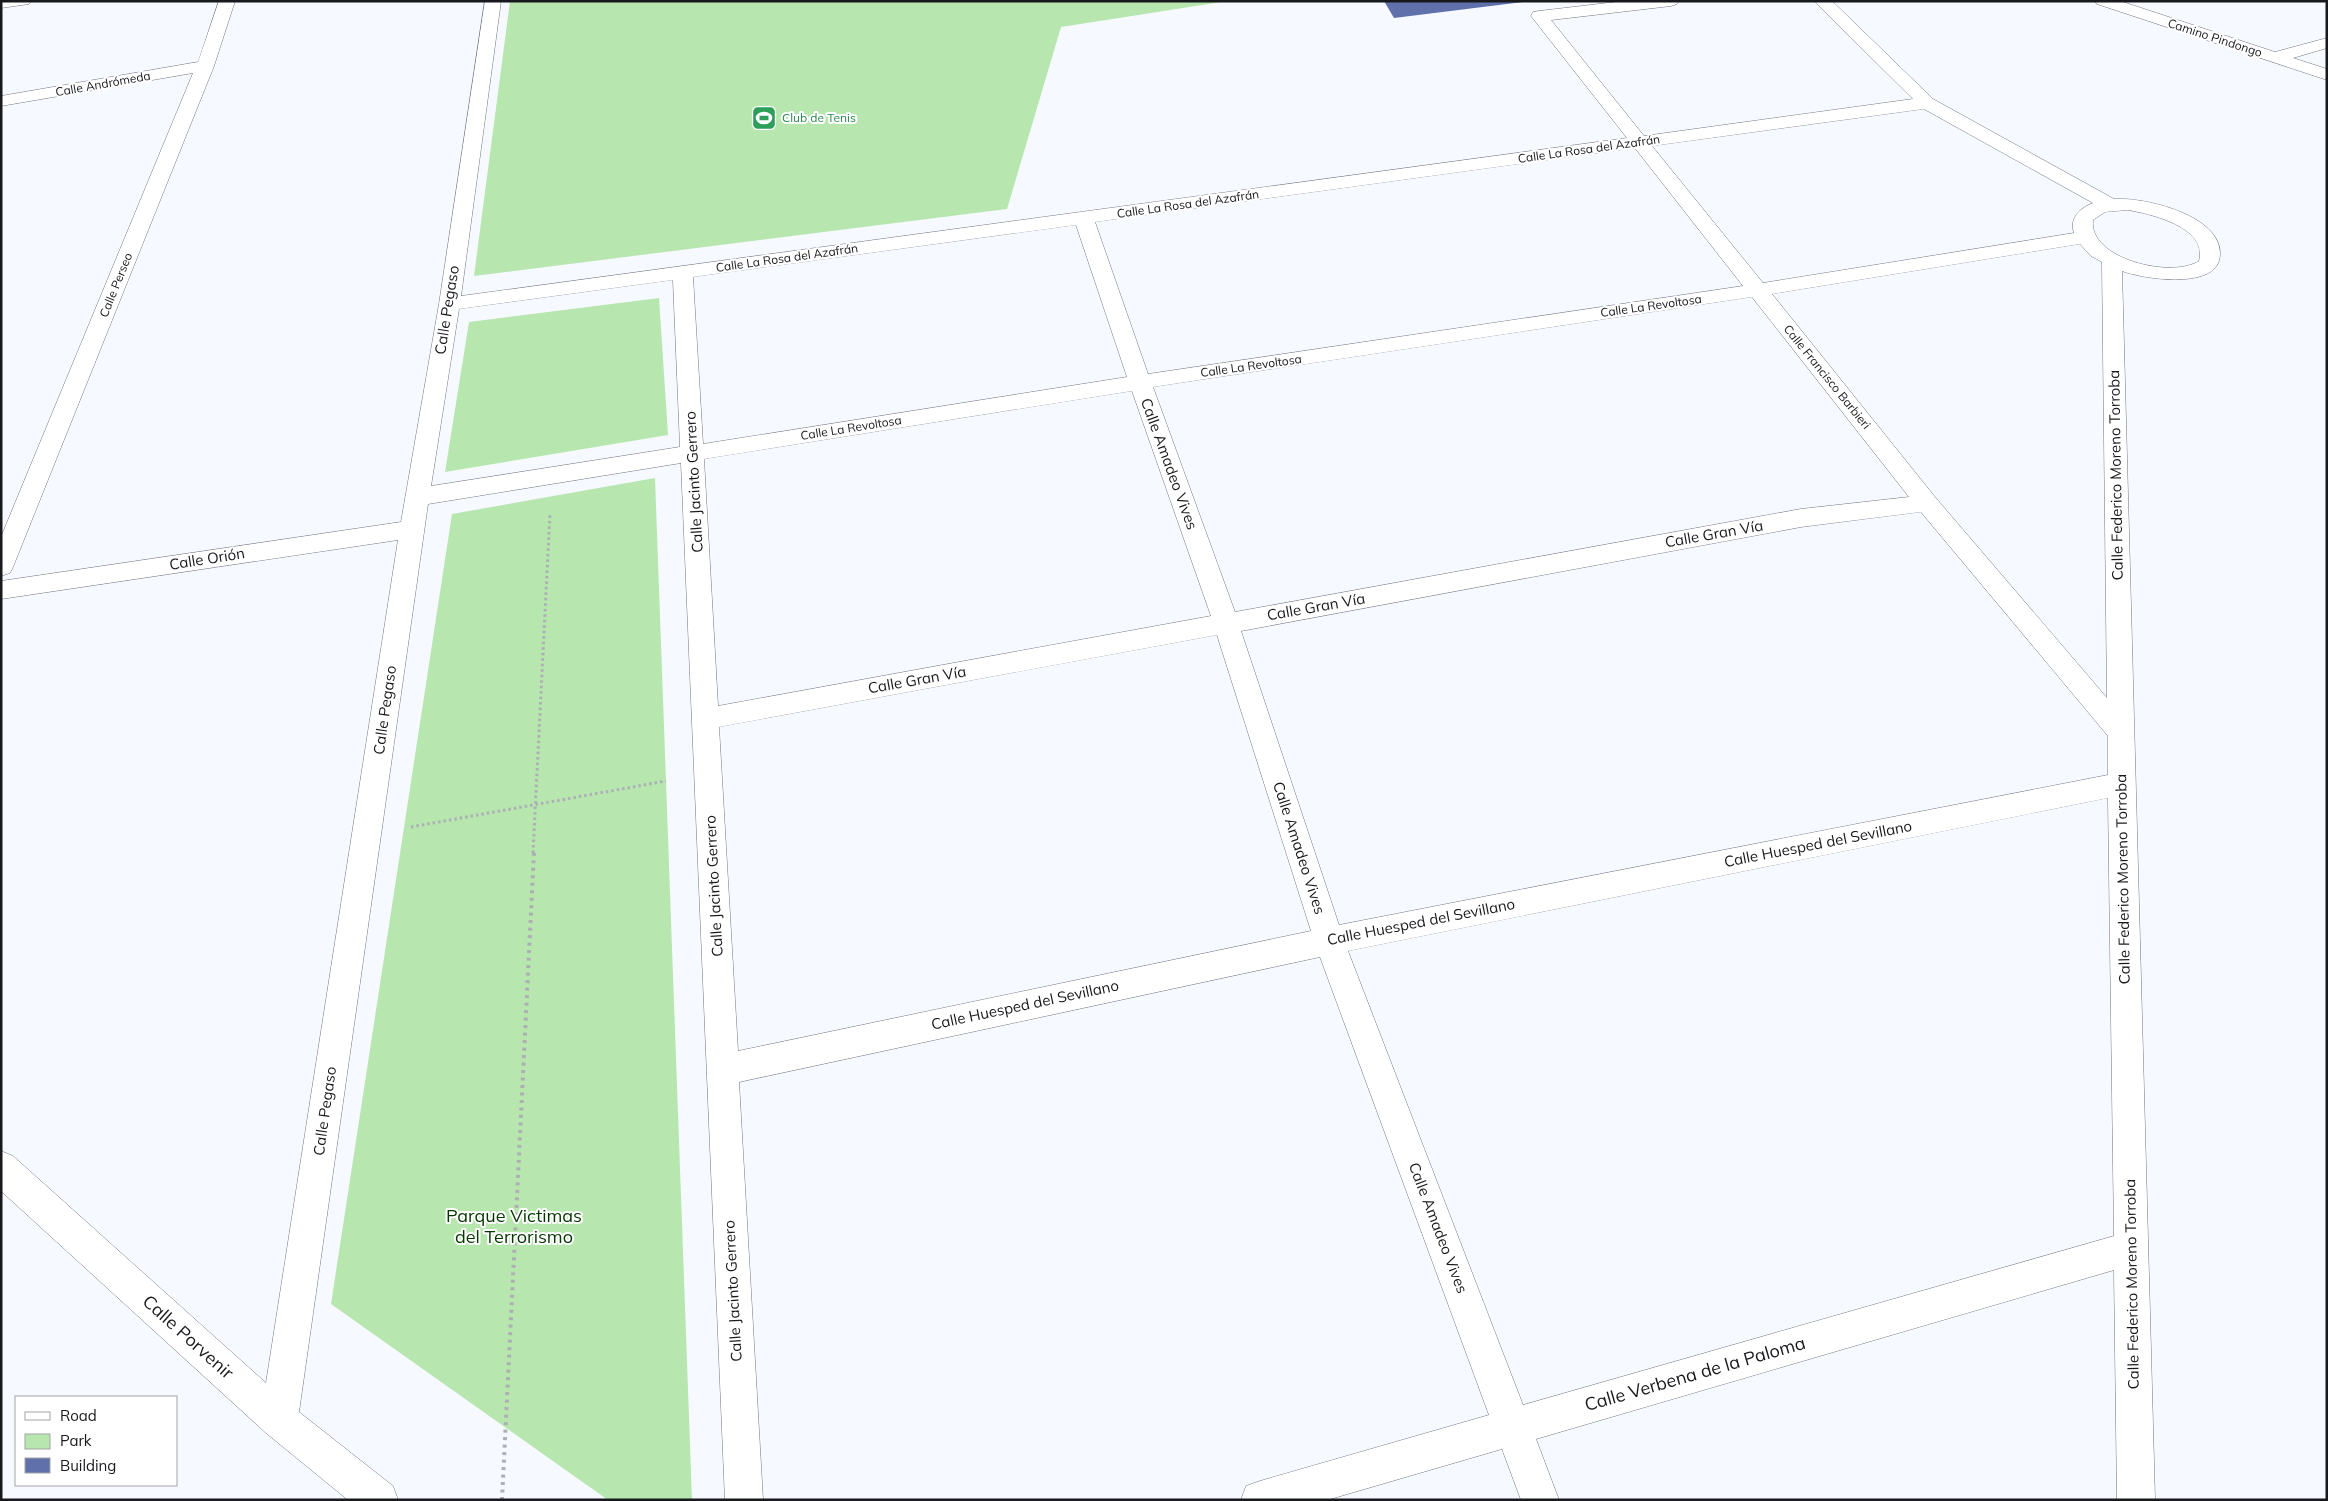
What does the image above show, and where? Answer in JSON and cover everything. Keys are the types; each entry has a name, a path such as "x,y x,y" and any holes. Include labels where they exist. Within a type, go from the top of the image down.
{"street":[{"path":"1,3 23,1"},
{"name":"Calle Perseo","path":"1,567 205,66 227,1"},
{"name":"Calle Pegaso","path":"279,1420 412,529 449,304 493,1"},
{"name":"Calle Francisco Barbieri","path":"1671,1 1539,16 1927,503 2121,733"},
{"path":"1822,1 1927,103 2110,205"},
{"name":"Camino Pindongo","path":"2103,1 2327,75"},
{"path":"2274,58 2327,43"},
{"name":"Calle Andrómeda","path":"1,101 205,66"},
{"name":"Calle La Rosa del Azafrán","path":"449,304 1927,103"},
{"path":"2128,204 2149,208 2181,220 2201,234 2210,246 2211,257 2206,266 2175,274 2154,273 2132,268 2112,259 2096,248 2086,237 2082,226 2085,216 2094,209 2110,205 2128,204"},
{"name":"Calle Amadeo Vives","path":"1084,218 1226,623 1329,941 1540,1500"},
{"name":"Calle La Revoltosa","path":"417,497 1140,382 1758,290 2086,237"},
{"name":"Calle Federico Moreno Torroba","path":"2112,259 2136,1500"},
{"name":"Calle Jacinto Gerrero","path":"683,272 744,1500"},
{"name":"Calle Gran Vía","path":"706,719 1801,518 1927,503"},
{"name":"Calle Orión","path":"1,590 412,529"},
{"name":"Calle Huesped del Sevillano","path":"722,1070 1329,941 2121,784"},
{"name":"Calle Porvenir","path":"1,1168 279,1420 379,1500"},
{"name":"Calle Verbena de la Paloma","path":"1260,1500 2131,1248"}],"path":[{"path":"502,1500 552,475"},
{"path":"366,836 708,773"}],"green space":[{"name":"Club de Tenis","path":"510,1 1228,1 1061,27 1007,209 474,276"},
{"path":"659,298 668,435 445,472 469,322"},
{"name":"Parque Victimas del Terrorismo","path":"655,478 692,1500 608,1500 331,1304 452,514"}],"building":[{"path":"1384,1 1523,1 1523,2 1394,18"}],"place":[{"name":"Club de Tenis","path":"764,118"}]}
